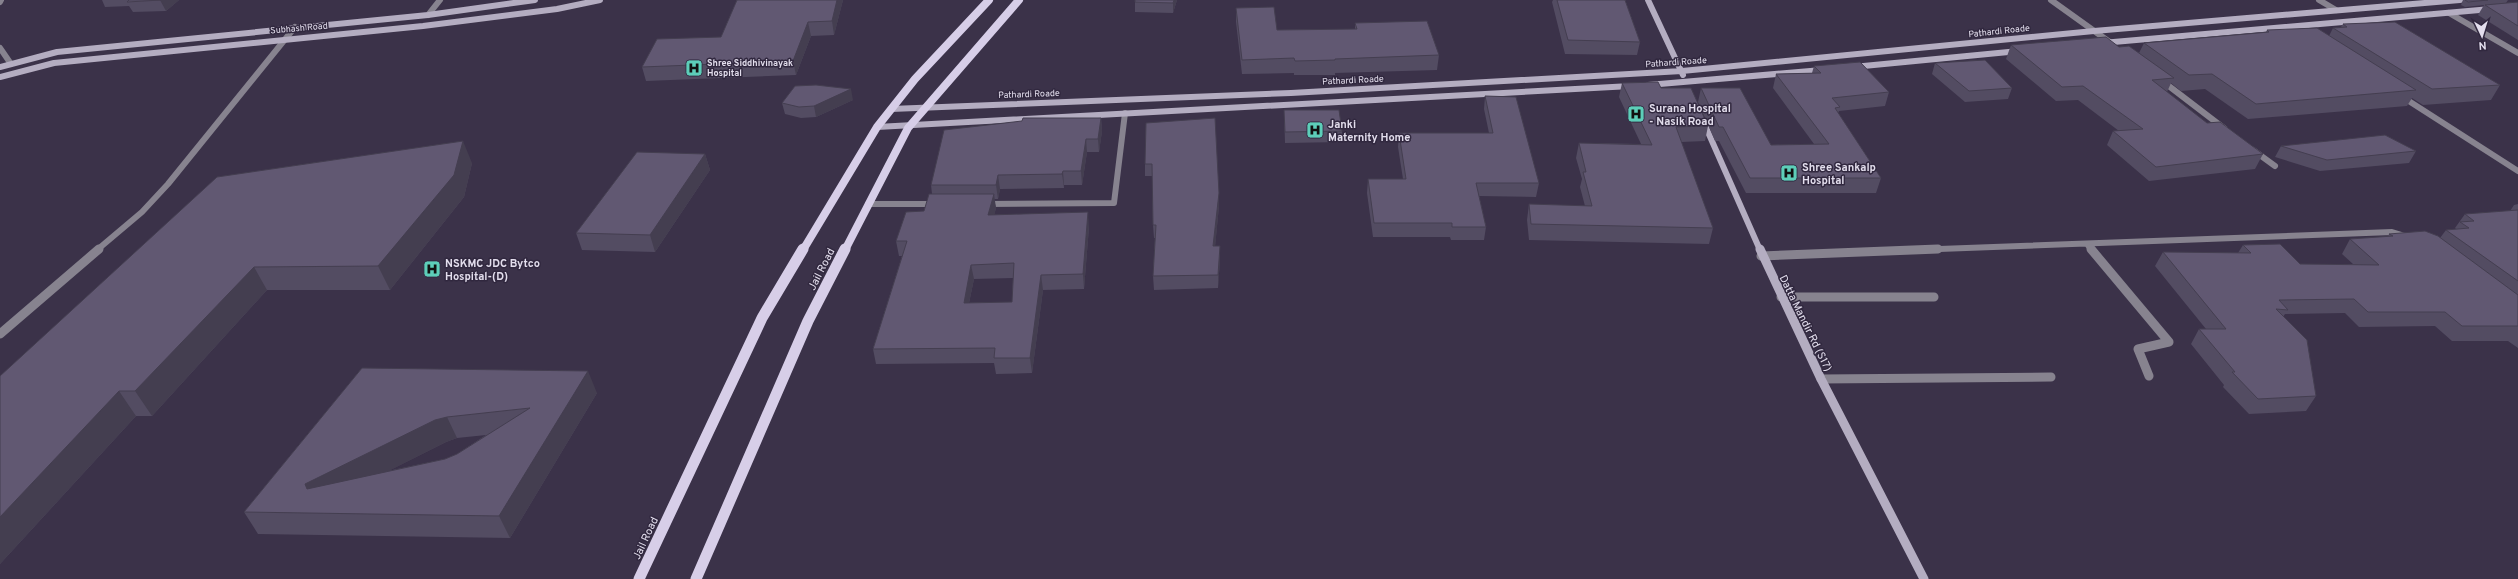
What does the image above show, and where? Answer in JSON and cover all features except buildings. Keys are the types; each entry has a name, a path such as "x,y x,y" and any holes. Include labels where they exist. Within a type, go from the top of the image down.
{"main road":[{"name":"Jail Road","path":"639,579 762,318 877,127 914,79 988,0"},
{"name":"Jail Road","path":"696,579 808,321 910,125 924,107 1019,0"}],"street":[{"path":"428,15 440,0"},
{"name":"Subhash Road","path":"0,67 57,52 295,27 428,15 535,0"},
{"name":"Subhash Road","path":"0,77 54,63 422,26 557,9 600,0"},
{"path":"1648,0 1688,86"},
{"path":"2051,0 2117,47"},
{"path":"2319,0 2336,10"},
{"name":"Pathardi Roade","path":"891,109 1291,93 1682,71 2094,31 2458,0"},
{"path":"2095,44 2498,9"},
{"path":"2448,13 2518,54"},
{"path":"2291,26 2305,34"},
{"path":"0,334 147,206 168,184 295,27"},
{"path":"0,48 11,64"},
{"path":"1842,68 2023,51"},
{"path":"877,127 1124,113 1688,86 1826,70"},
{"path":"2155,76 2231,133"},
{"path":"2391,90 2518,170"},
{"name":"Datta Mandir Rd (S17)","path":"1699,112 1761,256 1821,379 1924,579"},
{"path":"979,204 1114,204 1124,113"},
{"path":"2250,147 2275,166"},
{"path":"868,204 947,204"},
{"path":"1761,256 2392,232 2413,239"},
{"path":"2087,244 2168,342 2138,349 2149,376"},
{"path":"1781,297 1934,297"},
{"path":"1821,379 2051,377"}],"place":[{"name":"Shree Siddhivinayak Hospital","path":"694,68"},
{"name":"Surana Hospital - Nasik Road","path":"1636,114"},
{"name":"Janki Maternity Home","path":"1315,130"},
{"name":"Shree Sankalp Hospital","path":"1789,173"},
{"name":"NSKMC JDC Bytco Hospital-(D)","path":"432,269"}]}
